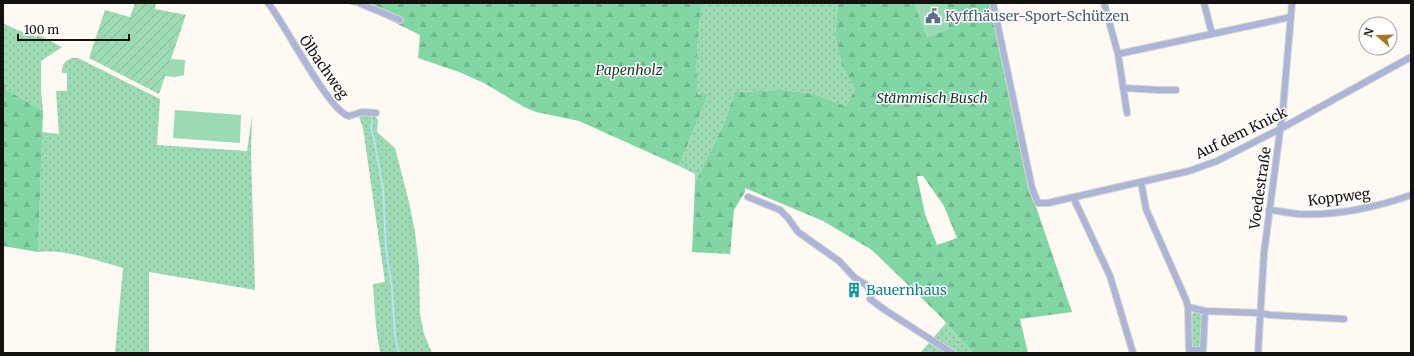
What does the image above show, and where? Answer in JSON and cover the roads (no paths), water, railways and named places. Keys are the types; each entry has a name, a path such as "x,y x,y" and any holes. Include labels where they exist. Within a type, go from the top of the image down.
{"street":[{"name":"Ölbachweg","path":"268,3 311,72 341,112 350,116 362,112 376,113"},
{"path":"359,3 400,20"},
{"name":"Auf dem Knick","path":"993,3 1032,188 1038,203 1048,203 1073,198 1189,172 1210,164 1280,129 1411,57"},
{"path":"1104,3 1118,54 1127,113"},
{"path":"1204,3 1212,34"},
{"name":"Voedestraße","path":"1258,353 1264,253 1285,92 1292,3"},
{"path":"1118,54 1291,17"},
{"path":"1123,88 1176,90"},
{"path":"1141,182 1146,209 1184,294 1188,307 1189,350 1204,350 1205,311"},
{"name":"Koppweg","path":"1269,210 1300,214 1355,210 1383,204 1411,195"},
{"path":"748,197 780,210 798,232 840,261 854,278 865,284 872,292 870,298 885,310 952,353"},
{"path":"1073,198 1110,276 1133,353"},
{"path":"1188,307 1205,311 1344,319"}],"waterway":[{"path":"372,120 371,130 383,188 386,249 392,288 395,336 399,353"}],"place":[{"name":"Kyffhäuser-Sport-Schützen","path":"933,16"},
{"name":"Bauernhaus","path":"854,290"}],"park label":[{"name":"Papenholz","path":"629,70"},
{"name":"Stämmisch Busch","path":"932,98"}]}
